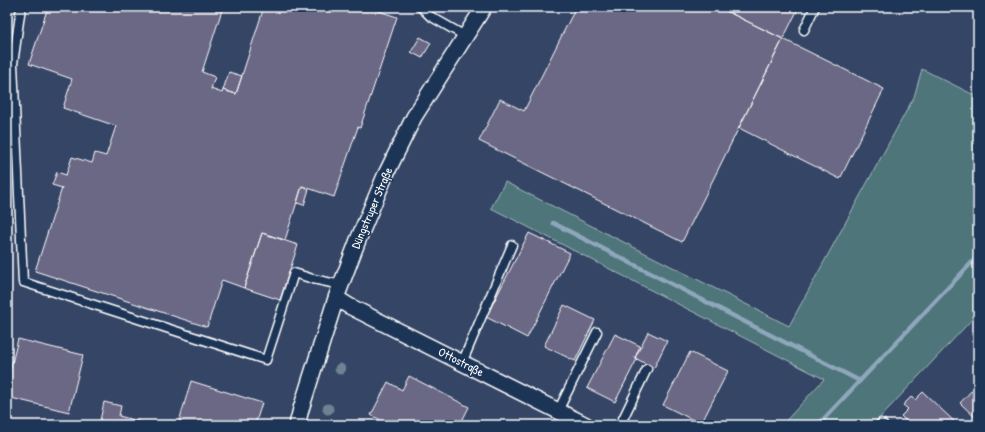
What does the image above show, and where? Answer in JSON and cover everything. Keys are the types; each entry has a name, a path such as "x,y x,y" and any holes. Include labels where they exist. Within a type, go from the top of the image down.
{"street":[{"name":"Düngstruper Straße","path":"297,425 339,291 358,240 385,176 414,117 484,7"},
{"name":"Ottostraße","path":"339,291 349,306 586,425"}],"lane":[{"path":"21,7 13,64 23,282 266,360 294,273 339,291"},
{"path":"421,7 430,16 465,36"},
{"path":"804,30 814,7"},
{"path":"462,363 512,245"},
{"path":"558,411 597,332"},
{"path":"620,425 647,369"}],"shaded area":[{"path":"10,7 978,7 978,97 922,69 914,97 789,326 505,182 491,208 824,379 782,425 7,425 7,32"},
{"path":"978,313 978,425 873,425 891,406"}],"green space":[{"path":"922,69 978,97 978,313 873,425 782,425 824,379 491,208 505,182 789,326 914,97"}],"building":[{"path":"48,7 223,7 202,72 215,77 211,89 222,93 223,90 236,94 264,7 367,7 397,17 360,128 358,127 334,197 302,186 285,240 262,233 244,288 222,280 207,327 35,271 62,188 52,185 57,172 66,175 72,157 92,163 95,153 106,156 116,126 63,108 72,79 29,64"},
{"path":"576,7 718,7 783,39 682,242 479,141 500,99 524,111"},
{"path":"718,7 799,7 783,39"},
{"path":"420,37 431,43 422,58 411,52"},
{"path":"783,39 884,89 840,179 739,128"},
{"path":"229,72 242,76 236,94 223,90"},
{"path":"302,186 309,189 304,205 297,203"},
{"path":"262,233 298,245 280,300 244,288"},
{"path":"529,233 570,253 527,338 486,317"},
{"path":"564,305 595,320 575,361 544,346"},
{"path":"648,332 667,341 654,368 635,358"},
{"path":"615,334 640,346 635,358 637,359 615,402 587,388"},
{"path":"18,339 83,355 69,412 7,397 7,383"},
{"path":"690,352 728,371 701,424 663,405"},
{"path":"409,376 469,407 460,425 390,425 371,415 388,382 402,390"},
{"path":"191,381 262,403 255,425 178,425"},
{"path":"975,387 978,389 978,420 960,403"},
{"path":"923,392 958,425 910,425 901,416 908,409 903,405 911,397 915,400"},
{"path":"104,402 121,406 119,416 145,423 144,425 99,425"}],"waterway":[{"path":"553,223 860,381"},
{"path":"818,425 978,256"}]}
